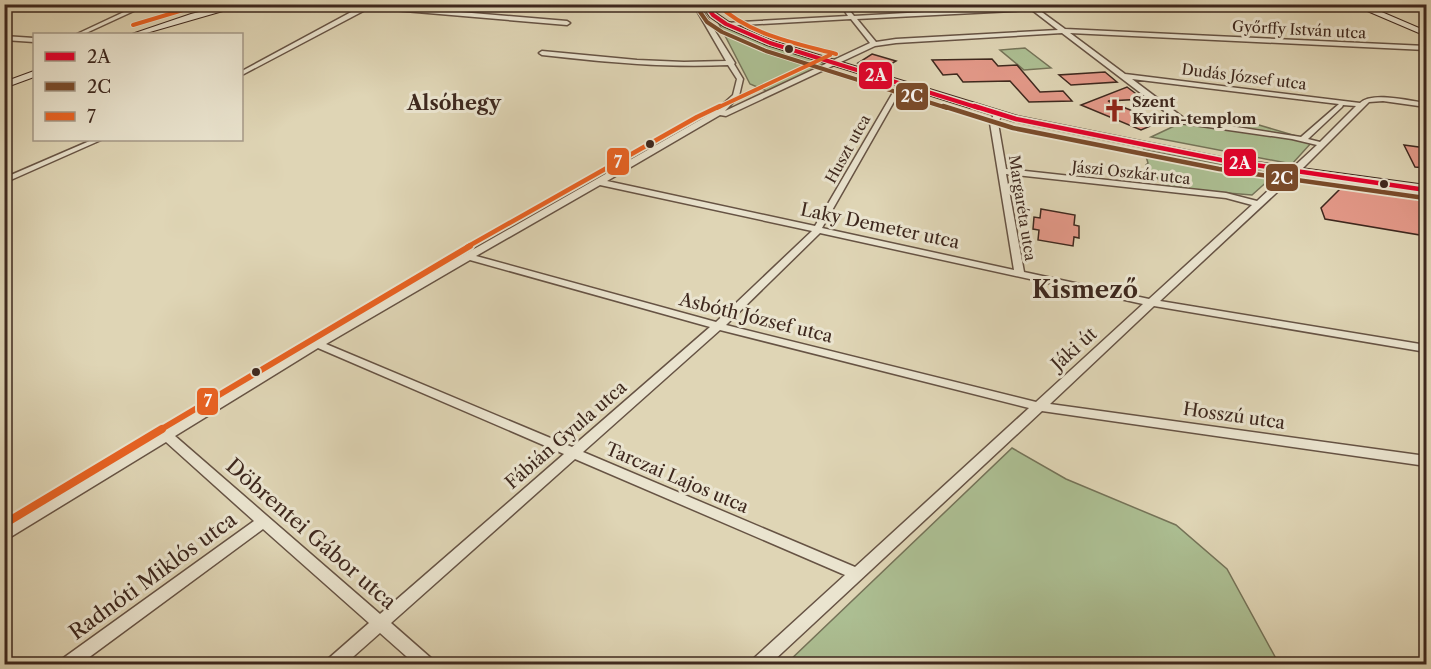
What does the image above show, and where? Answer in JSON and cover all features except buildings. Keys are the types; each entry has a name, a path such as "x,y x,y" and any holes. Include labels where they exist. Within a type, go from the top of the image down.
{"street":[{"path":"82,33 147,4"},
{"path":"139,33 243,4"},
{"path":"695,4 740,79 739,92 729,105 701,125"},
{"path":"705,4 713,15 726,24 770,43 998,114 1150,147 1294,171 1425,189"},
{"path":"726,24 1122,4"},
{"path":"1355,4 1426,34"},
{"path":"243,72 370,5 567,23"},
{"path":"4,535 317,344 600,182 701,125 874,44 842,5"},
{"path":"1031,7 1183,121 1303,139 1320,144"},
{"name":"Győrffy István utca","path":"874,44 1063,31 1426,48"},
{"path":"4,38 33,40"},
{"path":"542,53 656,64 732,63"},
{"path":"4,85 33,74"},
{"name":"Dudás József utca","path":"1122,76 1362,105"},
{"name":"Huszt utca","path":"818,229 901,84"},
{"path":"739,92 760,97"},
{"path":"1362,105 1367,100 1374,99 1426,105"},
{"name":"Jáki út","path":"759,664 1037,406 1152,303 1362,105"},
{"path":"1303,139 1340,106"},
{"name":"Margaréta utca","path":"998,114 994,123 1019,273"},
{"path":"4,181 95,141"},
{"name":"Jászi Oszkár utca","path":"1002,171 1226,196 1257,204"},
{"name":"Laky Demeter utca","path":"600,182 1152,303 1426,349"},
{"name":"Fábián Gyula utca","path":"334,664 717,326 818,229"},
{"name":"Asbóth József utca","path":"468,257 717,326 1037,406"},
{"name":"Tarczai Lajos utca","path":"317,344 857,573"},
{"name":"Hosszú utca","path":"1037,406 1426,461"},
{"name":"Döbrentei Gábor utca","path":"167,436 426,664"},
{"name":"Radnóti Miklós utca","path":"68,664 264,521"}],"green space":[{"path":"719,24 771,46 829,63 769,92 750,84"},
{"path":"1025,48 1051,68 1024,70 1000,50"},
{"path":"1202,119 1259,125 1313,141 1292,164 1151,137 1187,120"},
{"path":"1144,150 1264,172 1271,178 1252,195 1166,188 1146,165 1148,163"},
{"path":"1012,448 1066,479 1176,525 1227,569 1279,664 786,664"}],"transit line":[{"name":"7","path":"133,25 203,4"},
{"name":"2A","path":"705,4 713,15 726,24 770,43 1016,119 1221,160 1426,190"},
{"name":"7","path":"717,4 727,14 756,30 836,54"},
{"name":"2C","path":"698,9 707,22 722,32 766,51 1013,128 1219,169 1425,198"},
{"name":"7","path":"4,524 406,282 697,117 830,55"}],"place":[{"name":"Szent Kvirin-templom","path":"1114,111"}],"district":[{"name":"Alsóhegy","path":"454,103"},
{"name":"Kismező","path":"1085,290"}]}
